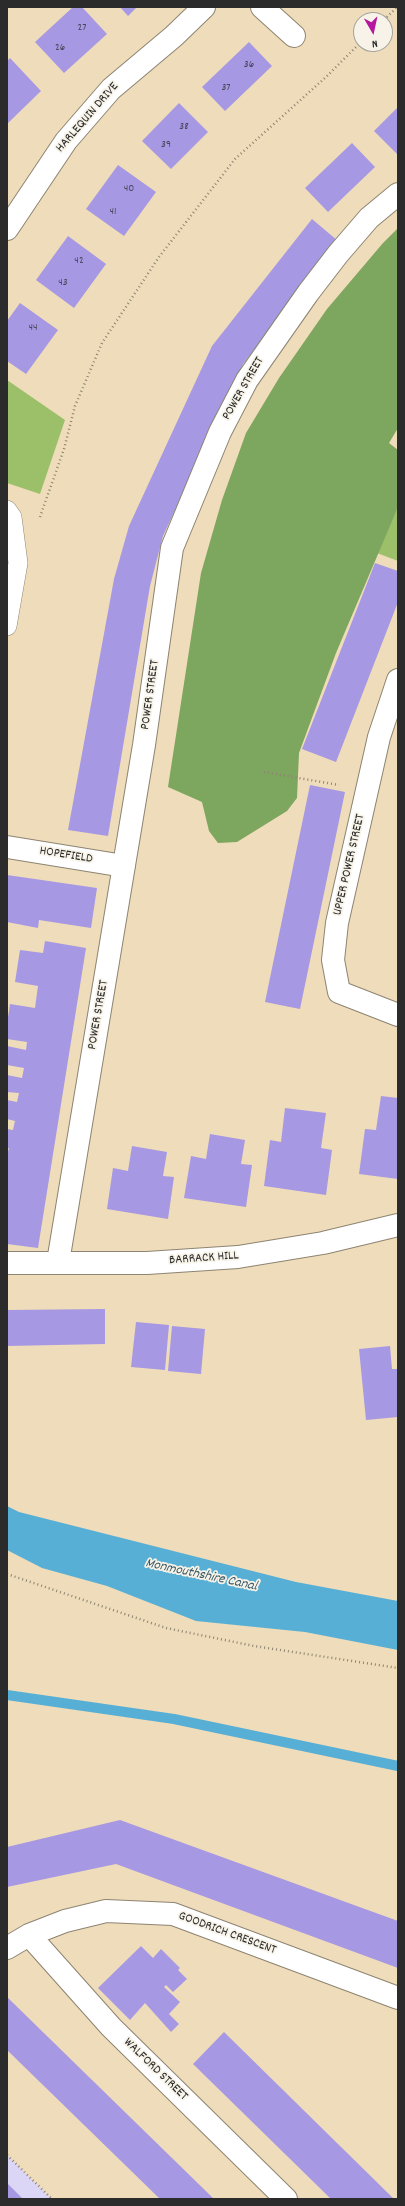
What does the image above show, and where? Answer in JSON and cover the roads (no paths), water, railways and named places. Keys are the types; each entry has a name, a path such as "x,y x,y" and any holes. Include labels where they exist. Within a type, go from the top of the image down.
{"street":[{"name":"HARLEQUIN DRIVE","path":"7,229 66,141 111,88 174,36 204,7"},
{"path":"262,7 294,36"},
{"name":"POWER STREET","path":"58,1262 124,866 172,548 220,432 247,380 308,293 338,254 369,218 398,194"},
{"name":"UPPER POWER STREET","path":"398,680 379,737 337,923 333,960 339,992 398,1015"},
{"name":"HOPEFIELD","path":"7,847 124,866"},
{"name":"BARRACK HILL","path":"7,1263 147,1263 238,1257 323,1243 398,1225"},
{"name":"GOODRICH CRESCENT","path":"7,1948 29,1935 65,1920 106,1911 173,1914 398,1998"},
{"name":"WALFORD STREET","path":"29,1935 111,2027 286,2199"}],"lane":[{"path":"7,510 12,517 18,563 7,626"}],"water":[{"name":"Monmouthshire Canal","path":"7,1506 19,1512 296,1582 398,1601 398,1650 305,1632 196,1621 107,1586 42,1568 7,1550"}],"waterway":[{"path":"7,1695 174,1719 398,1766"}]}
